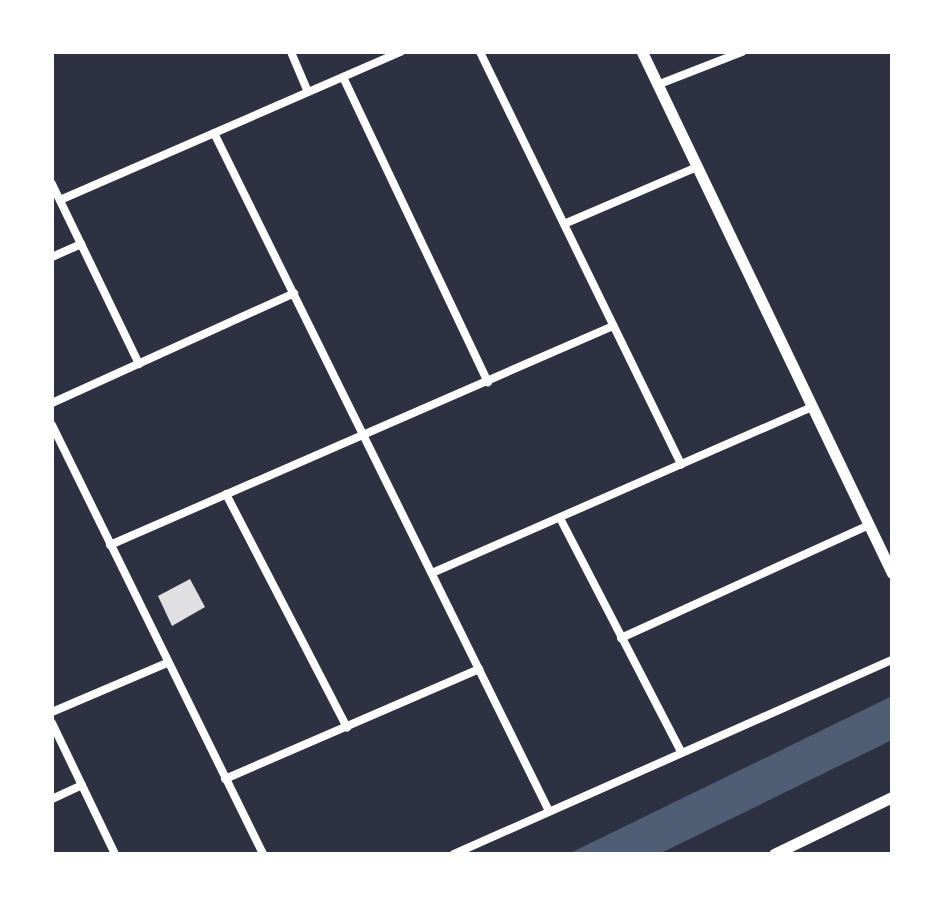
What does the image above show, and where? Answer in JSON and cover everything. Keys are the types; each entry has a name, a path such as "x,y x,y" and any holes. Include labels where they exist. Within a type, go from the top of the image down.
{"street":[{"path":"291,52 308,92"},
{"path":"60,200 401,52"},
{"path":"480,52 681,465"},
{"path":"642,52 892,573"},
{"path":"657,85 742,52"},
{"path":"343,77 488,382"},
{"path":"214,133 549,811"},
{"path":"564,224 697,167"},
{"path":"52,184 139,364"},
{"path":"52,257 81,244"},
{"path":"52,403 294,293"},
{"path":"110,545 613,326"},
{"path":"432,573 562,522 812,407"},
{"path":"52,425 263,854"},
{"path":"226,494 347,727"},
{"path":"562,522 680,750"},
{"path":"621,638 869,525"},
{"path":"454,854 680,750 892,660"},
{"path":"52,712 167,663"},
{"path":"225,779 479,669"},
{"path":"52,723 115,854"},
{"path":"52,799 82,785"},
{"path":"774,854 892,797"}],"water":[{"path":"892,696 892,740 659,854 568,854"}],"building":[{"path":"190,579 205,607 172,626 158,596"}]}
